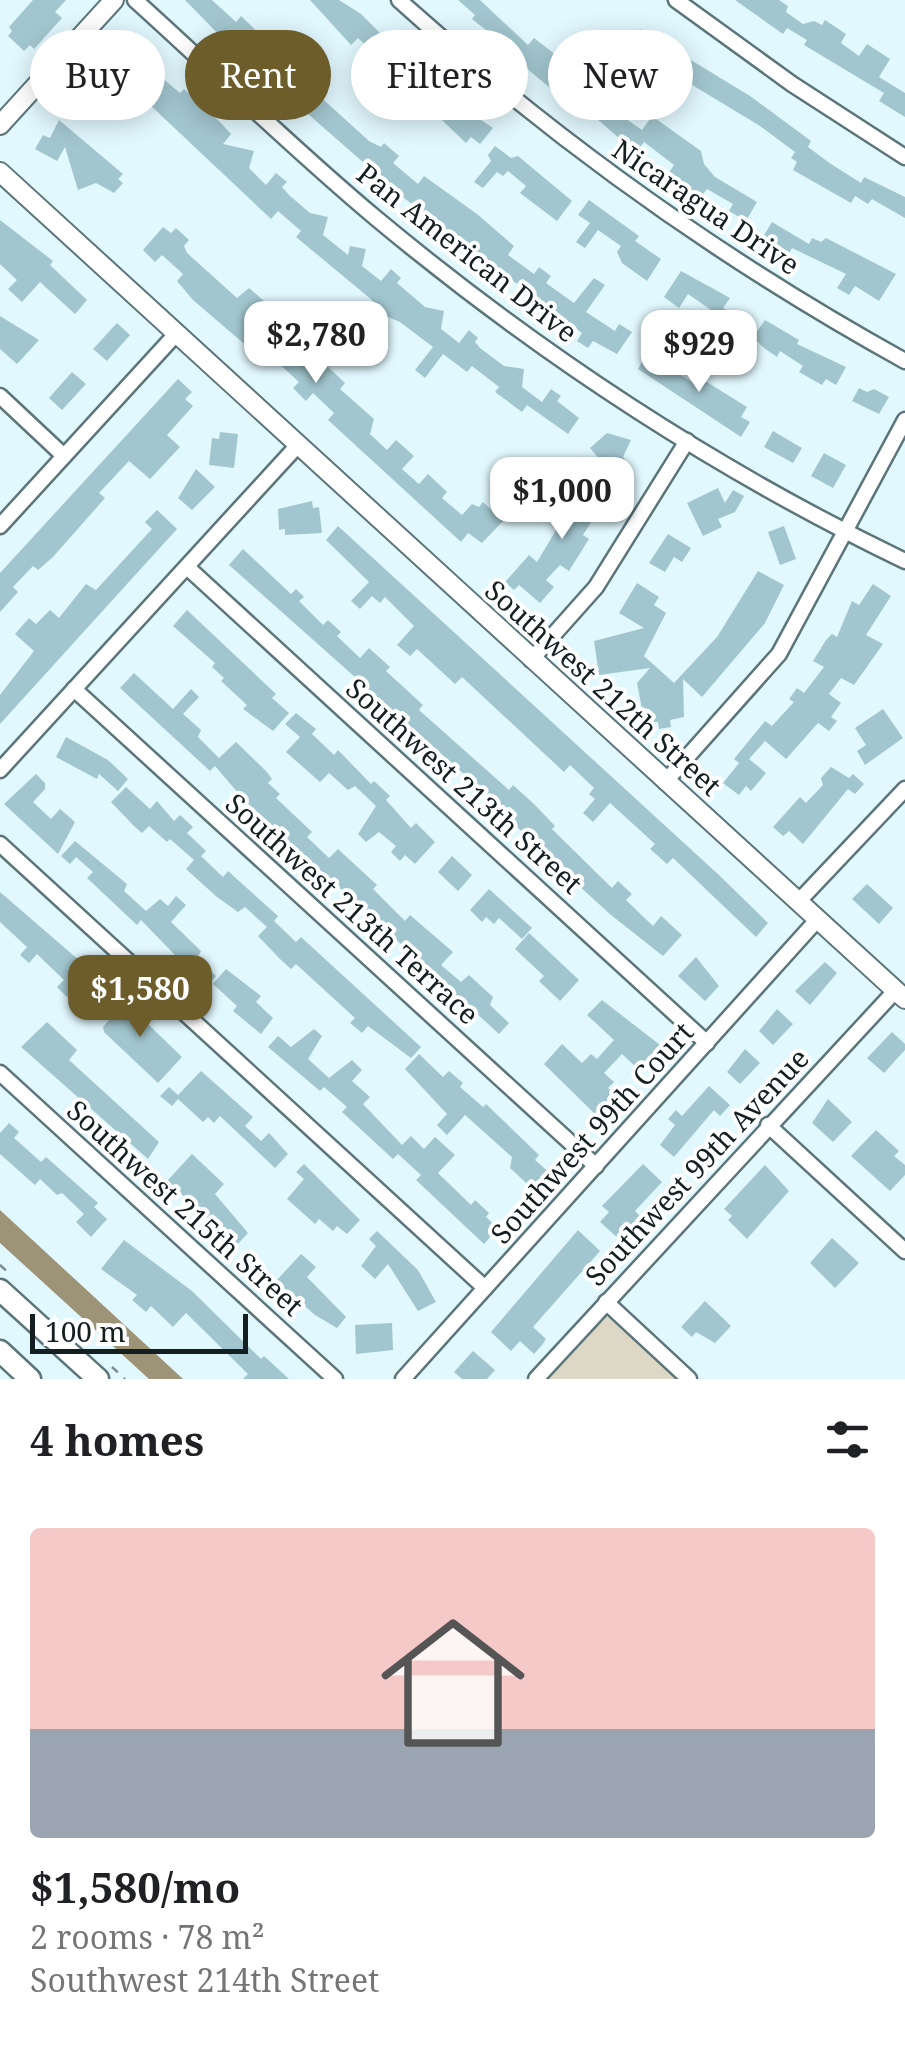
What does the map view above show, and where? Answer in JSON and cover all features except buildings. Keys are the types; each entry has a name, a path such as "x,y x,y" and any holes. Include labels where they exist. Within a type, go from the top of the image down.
{"main road":[{"path":"0,1290 98,1379"},
{"path":"0,1352 30,1379"}],"street":[{"path":"0,125 114,0"},
{"name":"Pan American Drive","path":"134,0 317,167 441,270 579,371 688,441 845,532 905,561"},
{"name":"Nicaragua Drive","path":"399,0 554,132 665,213 774,285 905,361"},
{"path":"676,0 767,67 905,157"},
{"name":"Southwest 212th Street","path":"0,172 900,995"},
{"path":"0,526 176,334"},
{"path":"0,396 64,456"},
{"path":"665,782 778,654 905,420"},
{"path":"532,660 596,587 688,441"},
{"path":"0,770 298,445"},
{"name":"Southwest 213th Street","path":"186,567 707,1043"},
{"name":"Southwest 213th Terrace","path":"74,689 596,1166"},
{"path":"798,902 905,789"},
{"path":"0,844 485,1288"},
{"name":"Southwest 99th Court","path":"403,1379 817,920"},
{"name":"Southwest 99th Avenue","path":"536,1379 768,1125 900,995"},
{"name":"Southwest 215th Street","path":"0,1073 336,1379"},
{"path":"768,1125 905,1251"},
{"path":"606,1302 690,1379"}],"shaded area":[{"path":"0,1210 183,1379 149,1379 0,1243"},
{"path":"600,1319 615,1319 683,1379 547,1379"}]}
